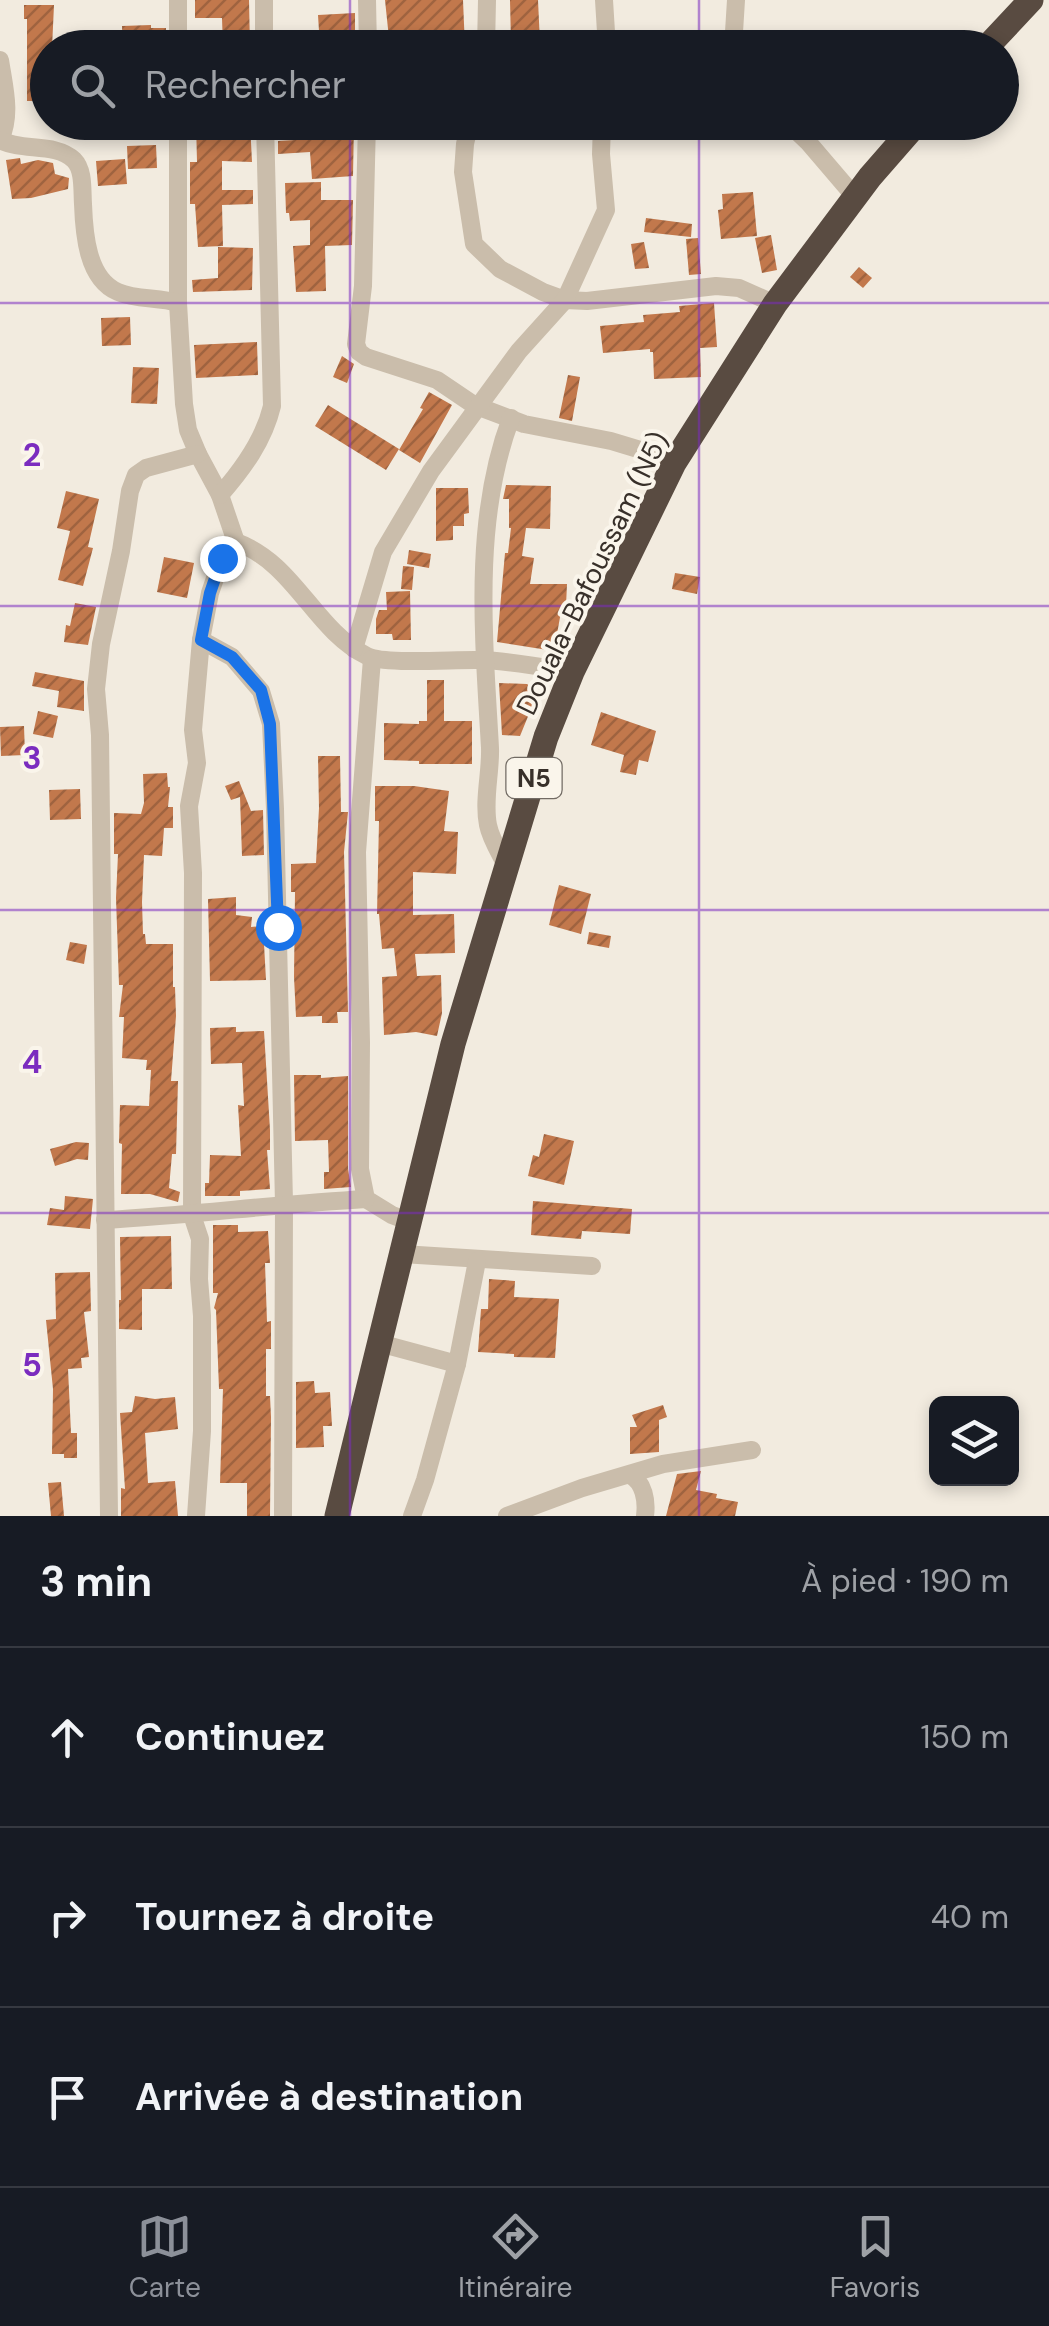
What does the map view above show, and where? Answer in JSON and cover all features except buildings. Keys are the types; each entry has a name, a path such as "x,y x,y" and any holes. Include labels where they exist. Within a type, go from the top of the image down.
{"highway":[{"path":"1002,30 1030,0"},
{"name":"Douala-Bafoussam (N5)","path":"337,1516 452,1044 546,737 572,672 674,463 775,304 903,140"}],"street":[{"path":"178,0 178,30"},
{"path":"264,0 264,30"},
{"path":"366,0 367,30"},
{"path":"486,30 487,0"},
{"path":"604,0 605,30"},
{"path":"734,30 736,0"},
{"path":"0,60 8,110 0,140 58,151 79,165 95,272 106,286 121,294 178,304"},
{"path":"178,140 178,304 184,404 188,430 220,496 236,542"},
{"path":"220,496 253,452 272,406 265,140"},
{"path":"367,140 364,286 358,352 437,380 479,408 524,424 610,441 674,463"},
{"path":"466,140 463,172 474,244 500,269 543,292 565,300 587,301 716,286 739,288 775,304"},
{"path":"354,649 383,552 430,472 519,351 565,300 606,210 601,140"},
{"path":"806,140 854,198"},
{"path":"508,867 487,822 490,754 483,580 498,454 511,418"},
{"path":"109,1516 96,689 100,644 136,475 146,468 198,454"},
{"path":"236,542 253,548 280,569 354,649 372,659 484,660 572,672"},
{"path":"196,1516 202,1431 202,1316 200,1239 192,1215 193,874 189,806 197,763 193,730 201,640 222,558 236,542"},
{"path":"201,640 232,657 261,690 270,724 284,1204 282,1516"},
{"path":"366,1199 360,1169 356,852 372,659"},
{"path":"105,1220 366,1199 408,1221"},
{"path":"402,1254 592,1266"},
{"path":"412,1516 457,1364 477,1260"},
{"path":"379,1343 457,1364"},
{"path":"507,1516 663,1464 752,1450"},
{"path":"630,1474 642,1487 645,1516"}],"route":[{"path":"222,558 201,640 232,657 261,690 270,724 274,773 278,927"}]}
